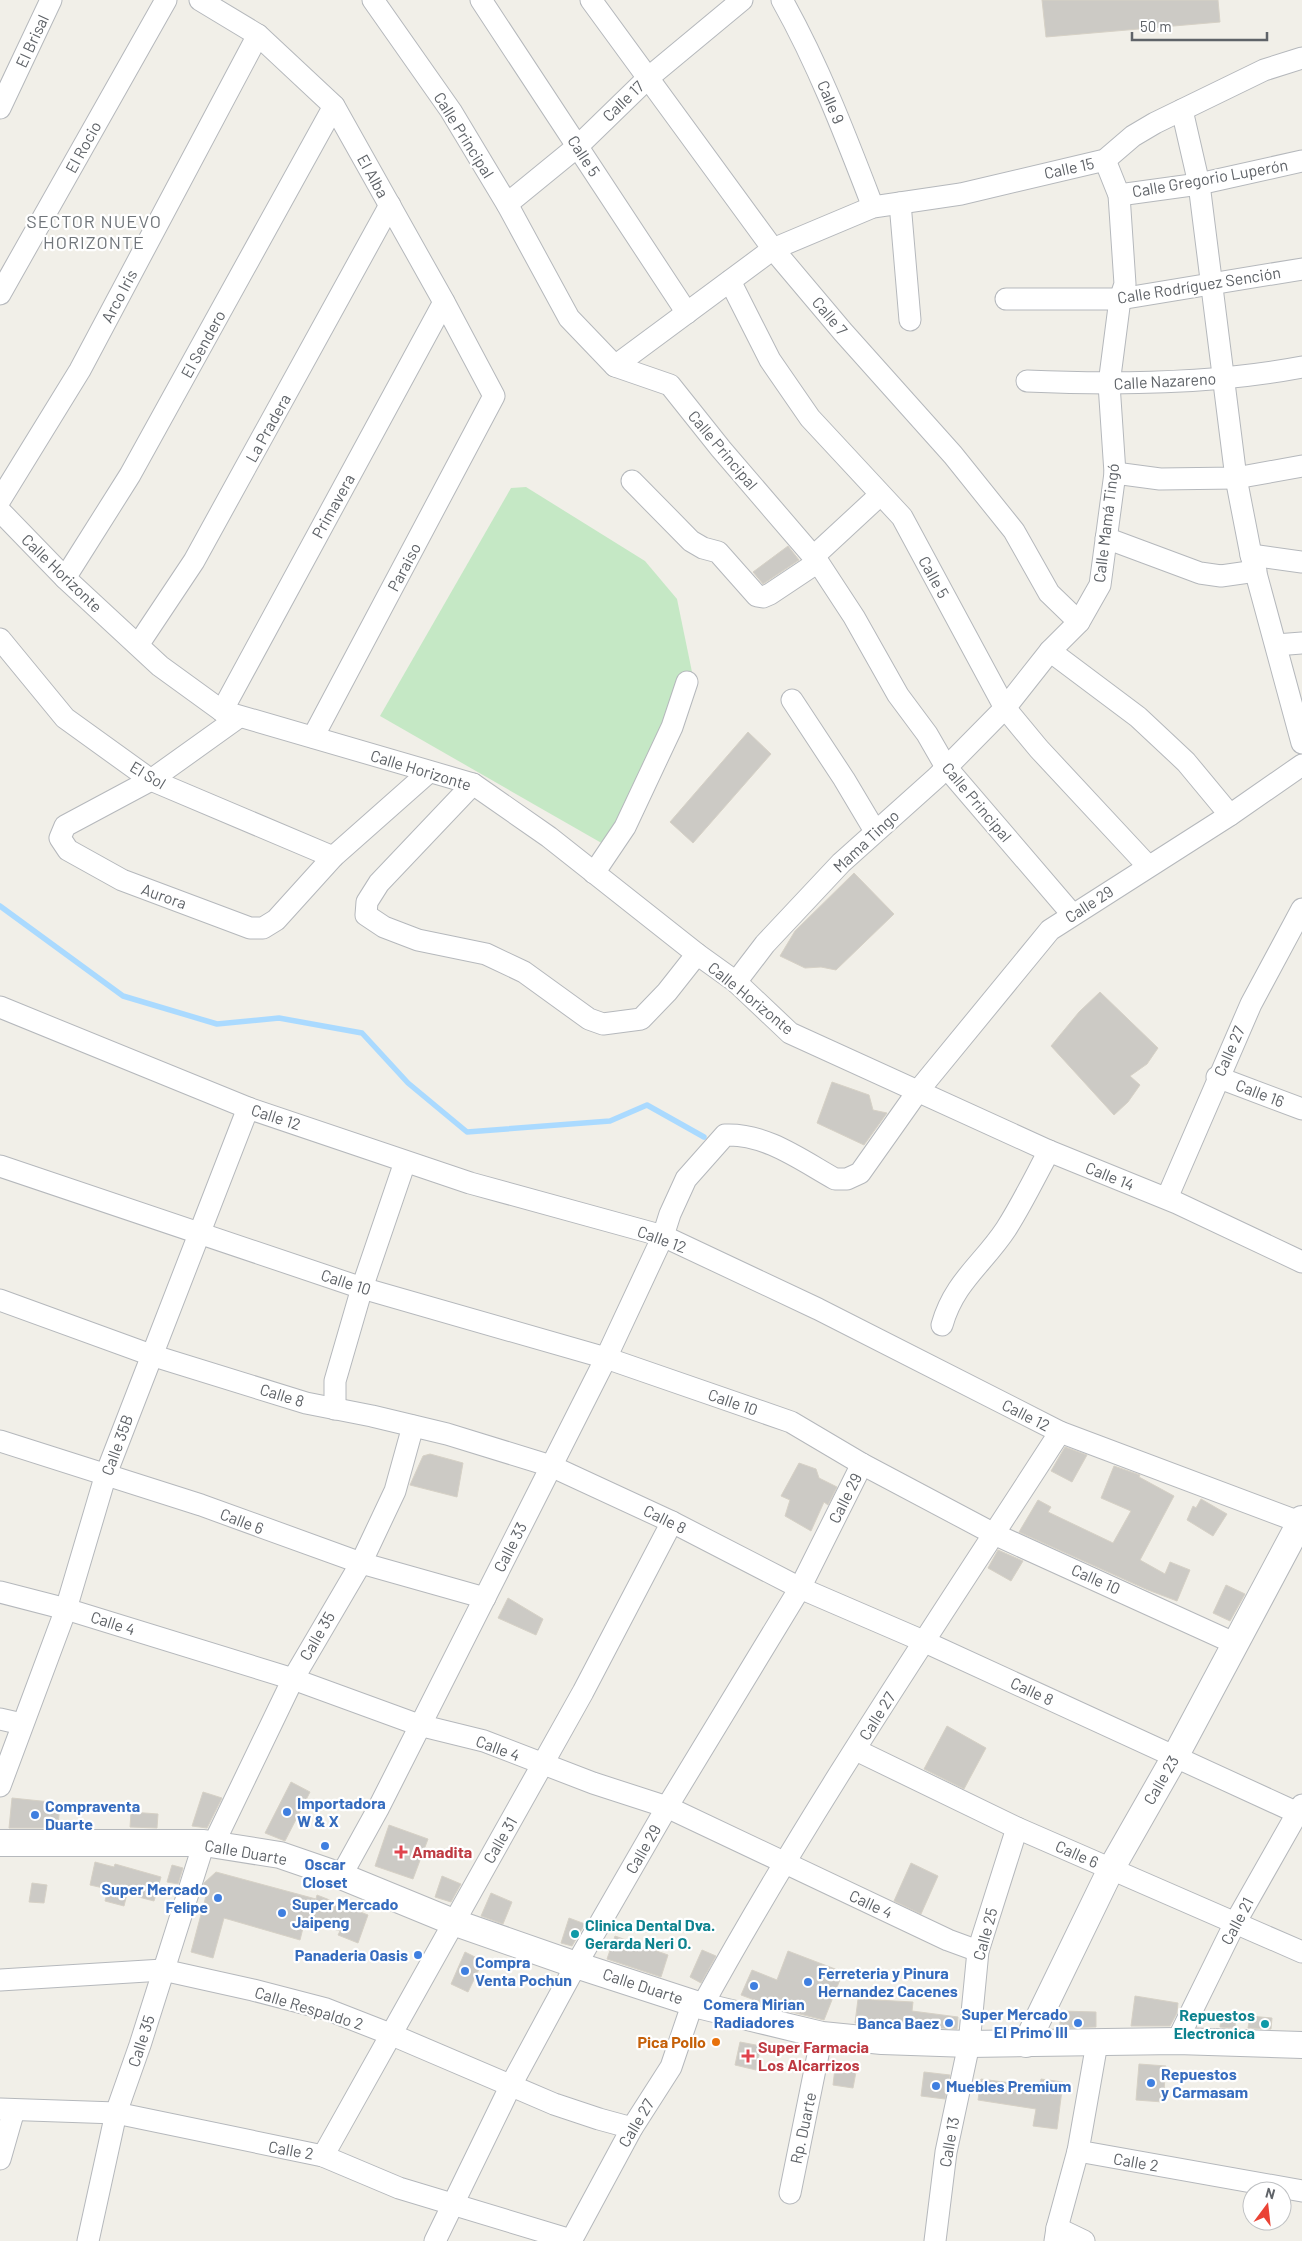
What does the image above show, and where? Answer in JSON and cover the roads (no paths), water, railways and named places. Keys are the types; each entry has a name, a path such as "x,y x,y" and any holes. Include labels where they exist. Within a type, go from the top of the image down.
{"street":[{"name":"El Brisal","path":"0,108 51,0"},
{"name":"El Rocio","path":"0,294 166,0"},
{"name":"El Alba","path":"200,0 258,35 334,106 444,302 494,396"},
{"name":"Calle Principal","path":"373,0 451,111 507,204 568,318 614,366 670,385 815,559 854,617 898,695 927,734 946,767 1072,914"},
{"name":"Calle 5","path":"481,0 687,313"},
{"name":"Calle 7","path":"591,0 773,249 953,455 1014,531 1049,593 1079,622"},
{"name":"Calle 17","path":"507,204 578,146 648,78 742,0"},
{"name":"Calle 9","path":"782,0 802,35 835,109 873,207"},
{"name":"Arco Iris","path":"0,500 80,370 258,35"},
{"name":"Calle 15","path":"614,366 773,249 873,207 961,194 1105,160 1133,136 1182,110 1264,70 1302,58"},
{"name":"El Sendero","path":"65,578 130,475 334,106"},
{"path":"1182,110 1199,184 1236,478 1254,563 1302,743"},
{"name":"Calle Mamá Tingó","path":"1005,708 1050,651 1079,622 1100,586 1115,473 1109,384 1120,299 1125,284 1119,195 1105,160"},
{"name":"Calle Gregorio Luperón","path":"1119,195 1199,184 1302,161"},
{"path":"900,203 910,320"},
{"name":"La Pradera","path":"138,645 194,561 390,205"},
{"name":"Calle Rodríguez Sención","path":"1006,299 1120,299 1302,269"},
{"name":"Calle 5","path":"730,281 770,360 805,411 902,518 1005,708 1039,749 1148,866"},
{"name":"Primavera","path":"230,714 444,302"},
{"name":"Calle Nazareno","path":"1027,380 1109,384 1224,377 1302,367"},
{"name":"Paraiso","path":"313,737 494,396"},
{"path":"1115,473 1160,479 1236,478 1302,466"},
{"path":"632,482 691,541 703,548 718,552 757,596 763,597 770,594 815,559 880,495"},
{"name":"Calle Horizonte","path":"0,511 65,578 160,666 230,714 473,784 549,838 697,954 736,982 790,1033 918,1091"},
{"path":"1106,538 1200,573 1221,576 1254,563 1302,562"},
{"name":"El Sol","path":"0,639 65,718 151,780 333,857"},
{"path":"1276,645 1302,643"},
{"path":"1050,651 1138,717 1186,762 1230,815"},
{"path":"594,873 625,827 672,727 687,682"},
{"path":"792,700 844,778 875,831"},
{"name":"Mama Tingo","path":"736,982 765,944 841,863 946,767 1005,708"},
{"path":"151,780 230,714"},
{"name":"Calle 29","path":"670,1214 686,1179 725,1135 743,1134 765,1141 835,1179 847,1179 860,1173 918,1091 1050,930 1072,914 1230,815 1302,765"},
{"path":"333,857 429,772"},
{"name":"Aurora","path":"151,780 65,826 60,838 68,850 122,880 250,928 263,928 276,920 333,857"},
{"path":"473,784 380,883 367,902 366,916 384,927 418,940 486,954 524,972 589,1019 603,1024 641,1019 667,992 697,954"},
{"name":"Calle 27","path":"1167,1198 1251,1004 1302,909"},
{"name":"Calle 12","path":"0,1007 248,1108 404,1162 470,1183 663,1236 818,1310 1060,1432 1301,1522"},
{"name":"Calle 16","path":"1218,1077 1302,1109"},
{"name":"Calle 14","path":"918,1091 1049,1151 1167,1198 1300,1255"},
{"name":"Calle 35B","path":"0,1786 66,1609 106,1474 248,1108"},
{"path":"942,1325 961,1282 1005,1230 1049,1151"},
{"path":"335,1409 335,1381 362,1288 404,1162"},
{"name":"Calle 10","path":"0,1166 362,1288 606,1358 791,1422 862,1464 994,1534 1236,1644"},
{"name":"Calle 33","path":"341,1876 378,1809 606,1358 663,1236 670,1214"},
{"name":"Calle 8","path":"0,1300 151,1355 306,1403 413,1426 551,1466 672,1522 800,1588 923,1641 1111,1728 1300,1811"},
{"name":"Calle 35","path":"88,2241 116,2113 163,1970 209,1844 293,1678 362,1563 395,1491 413,1426"},
{"name":"Calle 27","path":"571,2240 632,2128 671,2067 698,2004 923,1641 1060,1432"},
{"name":"Calle 6","path":"0,1441 201,1505 362,1563 485,1598"},
{"name":"Calle 29","path":"435,2241 511,2085 576,1965 667,1807 800,1588 862,1464"},
{"name":"Calle 31","path":"323,2156 543,1765 672,1522"},
{"name":"Calle 23","path":"1026,2044 1111,1869 1176,1755 1301,1522"},
{"name":"Calle 4","path":"0,1592 66,1609 293,1678 420,1725 484,1740 543,1765 619,1793 667,1807 948,1940 978,1951"},
{"path":"0,1720 22,1724"},
{"name":"Calle 6","path":"856,1750 1017,1828 1302,1952"},
{"name":"Calle 21","path":"1178,2041 1235,1923 1300,1811"},
{"name":"Calle 25","path":"969,2044 978,1951 1017,1828"},
{"name":"Calle Duarte","path":"0,1842 209,1844 280,1855 341,1876 453,1922 576,1965 698,2004 822,2035 882,2041 969,2044 1178,2041 1302,2046"},
{"name":"Calle Respaldo 2","path":"0,1980 163,1970 326,2009 390,2034 554,2104 599,2120 632,2128"},
{"name":"Rp. Duarte","path":"790,2193 822,2035"},
{"path":"1084,2241 1056,2235 1078,2152 1097,2043"},
{"name":"Calle 13","path":"935,2241 946,2152 969,2044"},
{"path":"0,2159 7,2109"},
{"name":"Calle 2","path":"7,2109 116,2113 323,2156 399,2188 454,2203 571,2240"},
{"name":"Calle 2","path":"1078,2152 1302,2191"}],"waterway":[{"path":"0,906 123,996 217,1024 279,1018 362,1033 408,1083 467,1132 610,1121 647,1105 704,1137"}],"place":[{"name":"Importadora W & X","path":"287,1812"},
{"name":"Compraventa Duarte","path":"35,1815"},
{"name":"Oscar Closet","path":"325,1846"},
{"name":"Amadita","path":"401,1852"},
{"name":"Super Mercado Felipe","path":"218,1898"},
{"name":"Super Mercado Jaipeng","path":"282,1913"},
{"name":"Clinica Dental Dva. Gerarda Neri O.","path":"575,1934"},
{"name":"Panaderia Oasis","path":"418,1955"},
{"name":"Compra Venta Pochun","path":"465,1971"},
{"name":"Ferreteria y Pinura Hernandez Cacenes","path":"808,1982"},
{"name":"Comera Mirian Radiadores","path":"754,1986"},
{"name":"Banca Baez","path":"949,2023"},
{"name":"Super Mercado El Primo III","path":"1078,2023"},
{"name":"Repuestos Electronica","path":"1265,2024"},
{"name":"Pica Pollo","path":"716,2042"},
{"name":"Super Farmacia Los Alcarrizos","path":"748,2056"},
{"name":"Repuestos y Carmasam","path":"1151,2083"},
{"name":"Muebles Premium","path":"936,2086"}],"district":[{"name":"SECTOR NUEVO HORIZONTE","path":"94,232"}]}
